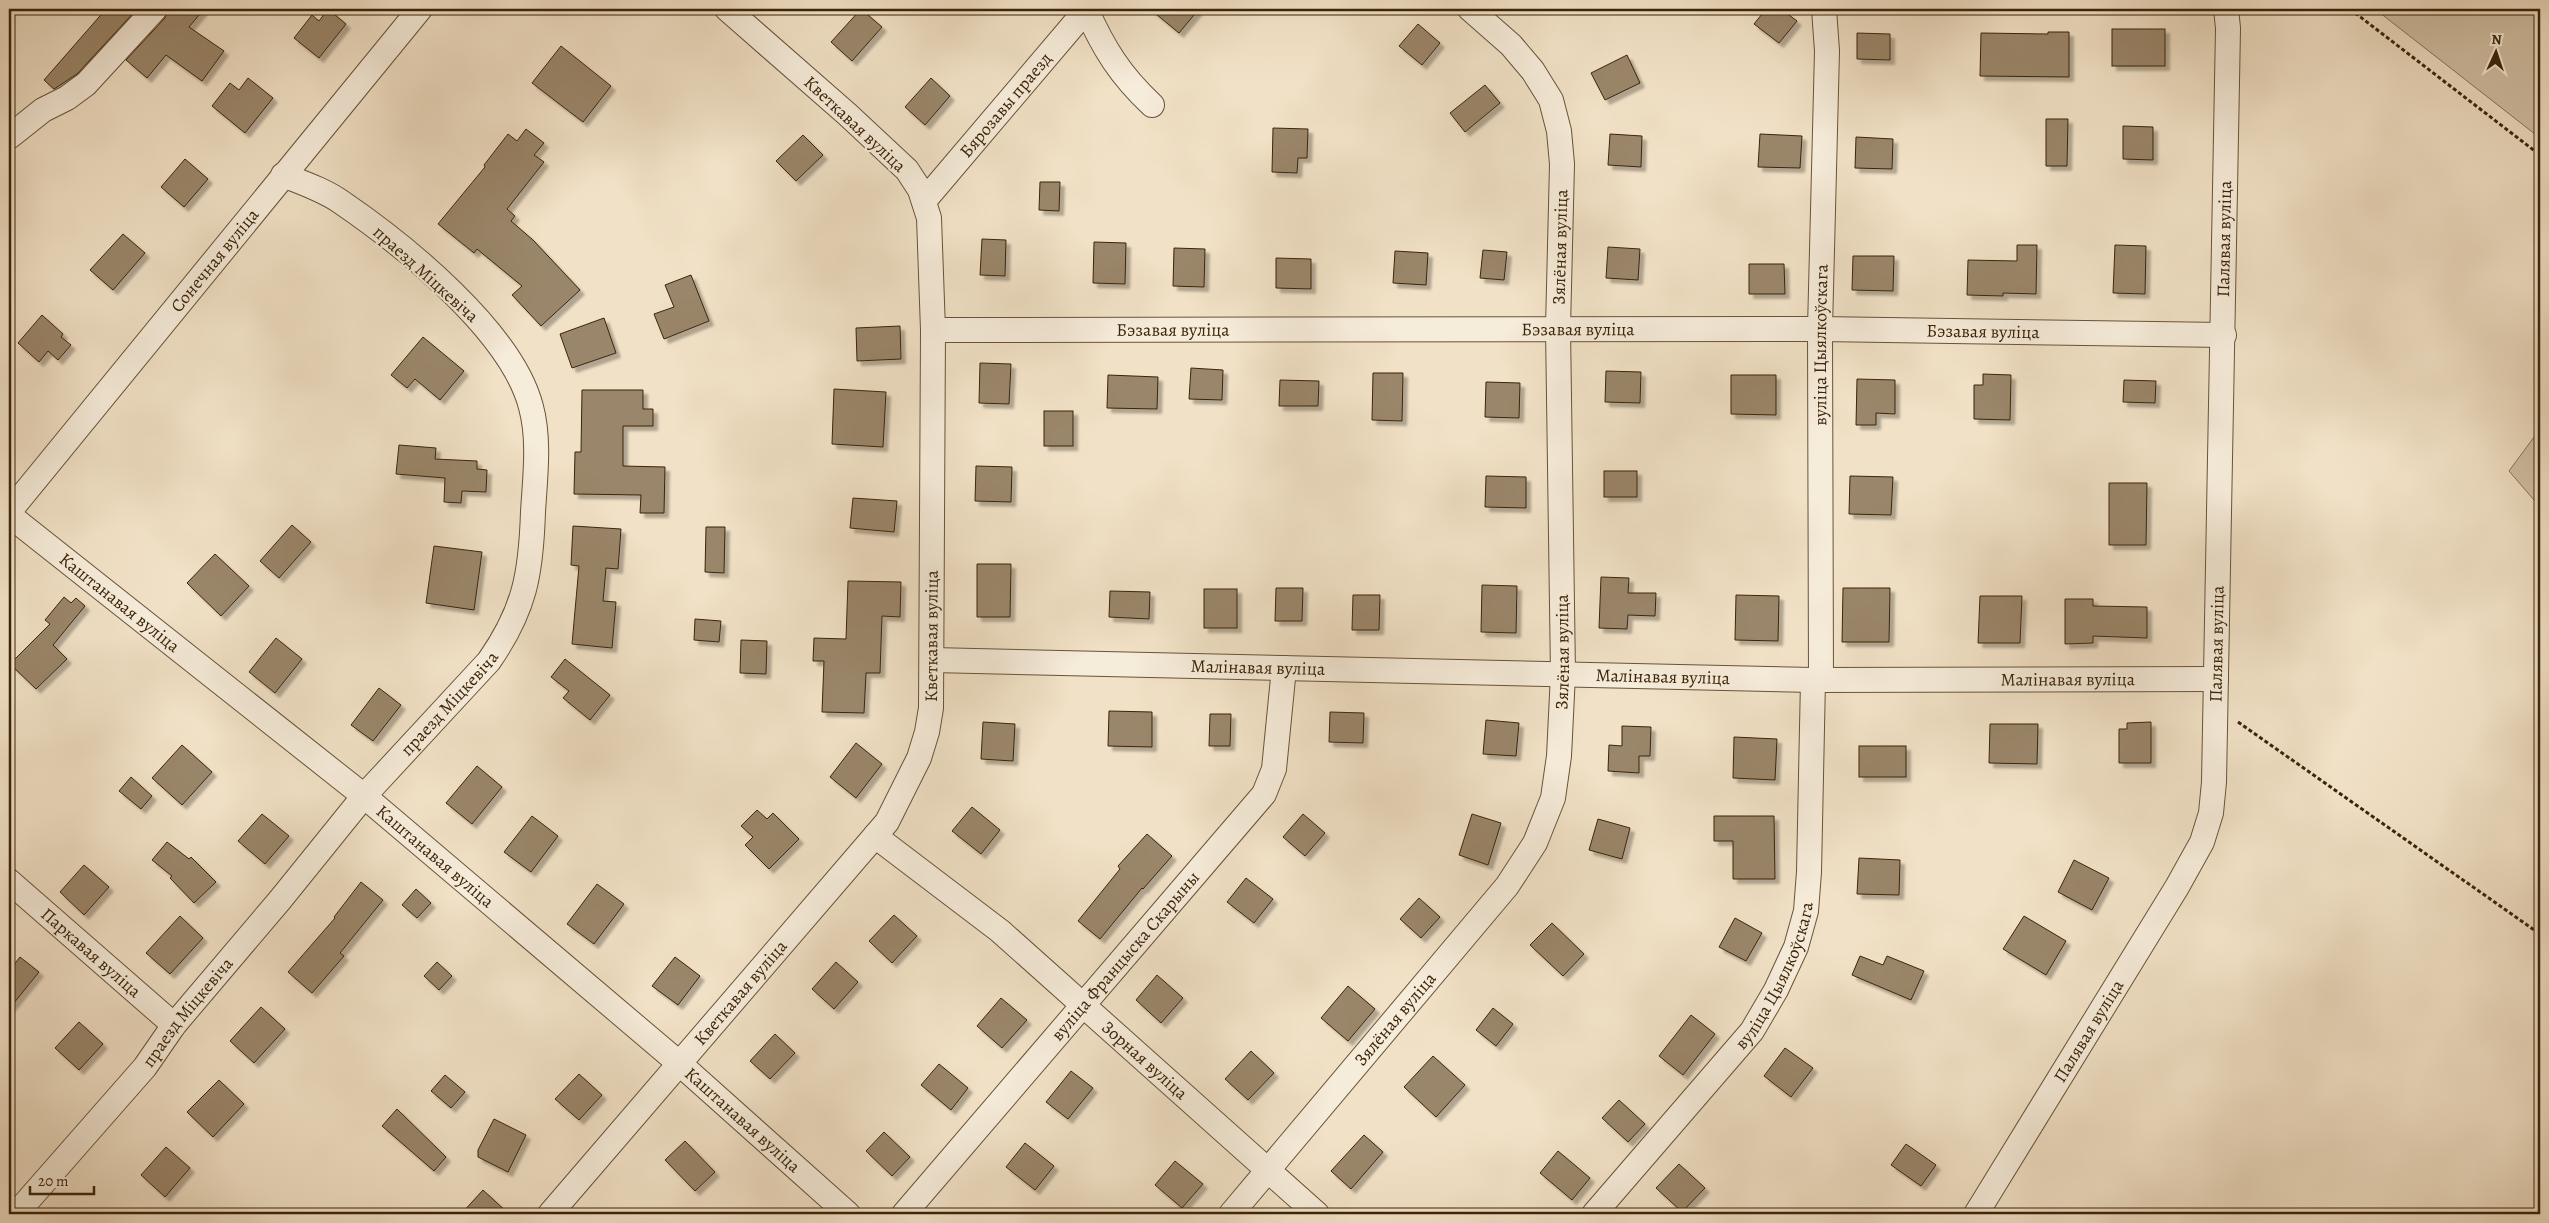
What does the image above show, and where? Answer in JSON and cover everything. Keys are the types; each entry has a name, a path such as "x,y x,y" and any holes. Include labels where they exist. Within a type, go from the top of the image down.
{"street":[{"path":"9,137 43,110 67,98 86,84 154,9"},
{"name":"Сонечная вуліца","path":"9,513 420,9"},
{"name":"Кветкавая вуліца","path":"550,1214 887,822 908,783 928,732 932,660 933,330 929,218 920,190 900,164 727,9"},
{"path":"1087,9 1109,55 1128,82 1152,105"},
{"name":"Бярозавы праезд","path":"924,201 1087,9"},
{"name":"Зялёная вуліца","path":"1231,1214 1507,886 1535,842 1553,798 1560,756 1563,674 1558,328 1562,164 1559,131 1551,100 1533,71 1511,45 1470,9"},
{"name":"вуліца Цыялкоўскага","path":"1594,1214 1752,1031 1776,990 1796,947 1806,911 1817,680 1820,329 1827,51 1824,9"},
{"name":"Палявая вуліца","path":"1976,1214 2177,887 2202,842 2211,813 2214,782 2224,335 2228,28 2226,9"},
{"name":"праезд Міцкевіча","path":"16,1214 145,1067 174,1024 280,900 364,796 489,661 505,639 521,604 529,574 536,446 532,407 518,372 485,328 449,290 394,242 340,201 284,175"},
{"name":"Бэзавая вуліца","path":"933,330 1820,329 2224,335"},
{"name":"Каштанавая вуліца","path":"9,513 364,796 680,1064 848,1214"},
{"name":"Малінавая вуліца","path":"932,660 1817,680 2216,679"},
{"name":"вуліца Францыска Скарыны","path":"904,1214 1264,794 1274,768 1284,668"},
{"name":"Зорная вуліца","path":"875,836 1000,931 1317,1214"},
{"name":"Паркавая вуліца","path":"9,881 174,1024"}],"path":[{"path":"2350,9 2540,155"},
{"path":"2215,705 2540,934"}],"shaded area":[{"path":"2375,9 2540,9 2540,138"},
{"path":"2540,429 2540,507 2509,471"}],"building":[{"path":"106,9 137,9 77,74 54,89 44,80"},
{"path":"168,9 204,9 189,27 224,51 202,81 166,55 147,78 126,60 165,18"},
{"path":"328,9 346,24 319,58 294,38 312,15 319,21"},
{"path":"861,9 882,27 852,61 831,42"},
{"path":"1150,9 1199,9 1179,33"},
{"path":"1766,9 1781,9 1797,21 1779,43 1754,24"},
{"path":"1418,24 1440,43 1422,65 1399,46"},
{"path":"2112,29 2165,29 2165,66 2112,66"},
{"path":"2048,32 2069,32 2069,77 1980,76 1981,33 2048,34"},
{"path":"1857,33 1890,34 1890,60 1857,59"},
{"path":"561,46 611,86 583,122 532,83"},
{"path":"1627,55 1640,83 1605,100 1591,73"},
{"path":"248,78 273,98 245,133 212,106 230,83 239,90"},
{"path":"931,78 950,96 925,125 905,107"},
{"path":"1485,85 1500,103 1465,132 1450,113"},
{"path":"2046,119 2068,119 2067,166 2046,166"},
{"path":"2123,126 2153,127 2153,160 2123,159"},
{"path":"1273,128 1308,129 1307,158 1298,158 1297,173 1272,172"},
{"path":"526,129 544,143 534,155 544,162 507,209 515,216 511,221 533,240 580,290 541,326 512,295 522,286 477,249 474,253 438,224 485,167 484,165 508,134 517,141"},
{"path":"1610,134 1642,136 1641,167 1608,165"},
{"path":"1760,134 1802,136 1800,168 1758,167"},
{"path":"803,135 823,155 796,181 776,161"},
{"path":"1856,137 1893,139 1892,169 1855,168"},
{"path":"185,159 208,179 184,207 161,187"},
{"path":"1040,182 1060,182 1059,211 1039,210"},
{"path":"123,234 145,253 113,290 90,270"},
{"path":"982,239 1006,240 1005,276 980,275"},
{"path":"1094,242 1126,243 1125,284 1093,283"},
{"path":"2017,245 2037,245 2036,294 2003,293 2003,296 1967,295 1968,260 2017,261"},
{"path":"2115,245 2146,246 2145,294 2113,293"},
{"path":"1608,247 1640,249 1638,280 1606,278"},
{"path":"1174,248 1205,249 1204,287 1173,286"},
{"path":"1483,250 1507,252 1504,280 1480,278"},
{"path":"1395,251 1428,253 1426,285 1393,283"},
{"path":"1853,256 1894,256 1893,291 1852,290"},
{"path":"1276,258 1311,259 1311,289 1276,288"},
{"path":"1749,264 1784,264 1785,294 1749,294"},
{"path":"691,275 709,321 664,339 654,314 674,307 665,285"},
{"path":"42,315 63,334 61,337 71,345 58,360 48,351 39,362 18,343"},
{"path":"604,318 616,353 572,368 560,334"},
{"path":"900,326 901,359 857,361 856,328"},
{"path":"423,337 464,371 440,400 415,379 407,388 391,375"},
{"path":"980,363 1011,364 1009,404 979,403"},
{"path":"1191,368 1223,370 1222,400 1189,399"},
{"path":"1606,371 1641,372 1640,403 1605,402"},
{"path":"1373,373 1403,373 1402,421 1372,420"},
{"path":"1983,374 2011,375 2010,420 1974,419 1974,385 1983,385"},
{"path":"1108,375 1158,377 1157,409 1107,408"},
{"path":"1731,375 1776,375 1776,415 1731,414"},
{"path":"1857,379 1895,380 1895,414 1876,413 1876,425 1856,425"},
{"path":"1280,380 1319,381 1318,406 1279,406"},
{"path":"2124,380 2156,381 2155,403 2123,402"},
{"path":"1486,382 1520,383 1519,418 1485,417"},
{"path":"834,389 886,392 883,447 832,444"},
{"path":"582,390 643,390 643,409 653,409 653,426 623,426 623,466 665,467 664,513 640,513 641,495 574,494 575,452 581,452"},
{"path":"1044,411 1073,411 1073,446 1044,446"},
{"path":"399,445 436,448 435,459 477,461 477,469 487,470 486,492 462,491 461,503 444,502 445,478 396,474"},
{"path":"976,466 1012,467 1011,502 975,501"},
{"path":"1604,471 1637,471 1637,497 1604,497"},
{"path":"1486,476 1526,477 1526,508 1485,507"},
{"path":"1850,476 1893,477 1891,515 1849,514"},
{"path":"2109,483 2147,483 2146,545 2109,545"},
{"path":"853,498 897,501 894,532 850,528"},
{"path":"292,525 311,542 279,578 260,561"},
{"path":"573,526 621,529 618,569 606,568 603,601 616,602 612,648 572,644 579,566 571,565"},
{"path":"706,527 725,527 724,573 705,572"},
{"path":"434,546 482,552 474,610 426,603"},
{"path":"215,554 249,586 221,616 187,583"},
{"path":"977,564 1011,564 1010,617 977,617"},
{"path":"1601,577 1629,578 1628,593 1656,593 1655,616 1628,615 1627,629 1599,628"},
{"path":"848,581 901,582 900,617 882,616 880,673 866,673 864,713 822,712 824,661 813,661 814,638 846,639"},
{"path":"1482,585 1517,586 1516,633 1481,632"},
{"path":"1276,588 1303,588 1302,621 1275,621"},
{"path":"1843,588 1890,588 1889,642 1842,642"},
{"path":"1204,589 1237,589 1237,628 1204,628"},
{"path":"1110,591 1150,592 1149,619 1109,617"},
{"path":"1353,595 1380,595 1379,630 1352,630"},
{"path":"1736,595 1779,596 1778,641 1735,640"},
{"path":"1980,596 2022,596 2020,643 1978,643"},
{"path":"64,597 71,603 76,598 85,606 53,645 67,659 36,689 10,664 50,624 45,620"},
{"path":"2065,599 2093,599 2093,606 2147,607 2147,638 2093,636 2093,643 2065,644"},
{"path":"695,619 721,621 719,642 694,640"},
{"path":"276,638 302,659 275,693 249,672"},
{"path":"741,640 767,641 766,674 740,673"},
{"path":"565,659 610,695 590,720 563,698 569,691 551,677"},
{"path":"379,688 401,705 373,741 351,725"},
{"path":"1109,711 1152,712 1152,747 1108,746"},
{"path":"1330,712 1364,713 1363,743 1329,742"},
{"path":"1210,714 1231,714 1230,746 1209,746"},
{"path":"1486,720 1519,723 1516,756 1483,754"},
{"path":"983,722 1015,724 1013,761 981,759"},
{"path":"2151,722 2151,763 2119,763 2119,729 2127,729 2127,723"},
{"path":"1990,724 2038,724 2037,764 1989,763"},
{"path":"1622,726 1651,727 1650,756 1639,756 1639,773 1608,771 1609,745 1622,746"},
{"path":"1734,737 1777,739 1775,780 1733,778"},
{"path":"856,743 882,764 856,798 830,777"},
{"path":"182,745 212,772 182,805 152,778"},
{"path":"1859,746 1906,746 1906,777 1859,777"},
{"path":"477,766 502,787 472,824 446,803"},
{"path":"131,777 152,796 141,809 119,791"},
{"path":"972,807 1000,830 981,854 952,831"},
{"path":"757,810 767,819 773,813 799,839 769,869 745,845 753,837 741,826"},
{"path":"262,814 289,836 265,864 238,841"},
{"path":"1303,814 1325,833 1305,856 1283,837"},
{"path":"1472,814 1501,823 1488,865 1459,855"},
{"path":"532,816 558,836 531,872 504,852"},
{"path":"1714,816 1774,816 1775,879 1733,879 1733,841 1714,841"},
{"path":"1598,819 1630,828 1622,859 1589,850"},
{"path":"1147,834 1172,856 1142,888 1100,939 1078,921 1120,869 1118,866"},
{"path":"167,842 189,859 191,857 216,882 194,903 170,878 172,876 152,860"},
{"path":"1859,858 1900,860 1899,895 1857,894"},
{"path":"2074,860 2109,878 2092,910 2058,892"},
{"path":"84,865 109,887 84,915 60,892"},
{"path":"1246,878 1273,899 1254,923 1227,902"},
{"path":"361,882 383,900 340,953 344,956 312,993 288,972 335,918"},
{"path":"597,884 624,904 594,944 567,924"},
{"path":"416,889 431,903 417,918 402,905"},
{"path":"1419,898 1440,917 1421,938 1400,919"},
{"path":"894,915 917,936 892,963 869,941"},
{"path":"180,916 203,938 170,974 146,953"},
{"path":"2024,916 2066,941 2046,975 2003,949"},
{"path":"1735,918 1762,933 1746,961 1719,947"},
{"path":"1552,923 1584,954 1563,976 1530,945"},
{"path":"1860,956 1883,965 1887,956 1924,971 1911,1000 1852,975"},
{"path":"20,957 39,972 9,1009 9,971"},
{"path":"675,957 700,976 678,1005 652,986"},
{"path":"437,962 452,976 439,990 424,976"},
{"path":"836,962 858,982 834,1009 812,989"},
{"path":"1157,975 1183,998 1161,1023 1136,1000"},
{"path":"1348,986 1375,1009 1348,1041 1321,1018"},
{"path":"1001,998 1027,1020 1002,1048 977,1026"},
{"path":"261,1007 285,1029 254,1063 230,1041"},
{"path":"1493,1008 1513,1024 1496,1046 1476,1030"},
{"path":"1691,1015 1715,1034 1683,1075 1659,1056"},
{"path":"79,1022 103,1044 79,1070 55,1048"},
{"path":"775,1034 795,1053 770,1079 750,1061"},
{"path":"1785,1048 1813,1068 1791,1097 1764,1076"},
{"path":"1251,1051 1274,1073 1248,1100 1225,1079"},
{"path":"1433,1056 1465,1085 1436,1117 1404,1087"},
{"path":"939,1064 968,1088 951,1110 921,1085"},
{"path":"1071,1071 1093,1088 1068,1119 1046,1102"},
{"path":"579,1074 602,1095 579,1120 555,1099"},
{"path":"445,1075 465,1092 451,1108 431,1091"},
{"path":"219,1080 244,1104 213,1137 187,1112"},
{"path":"1619,1100 1645,1124 1628,1142 1602,1118"},
{"path":"397,1109 446,1157 434,1171 382,1126"},
{"path":"494,1119 526,1135 508,1172 478,1157 478,1150"},
{"path":"884,1132 910,1157 892,1176 866,1151"},
{"path":"1364,1135 1383,1152 1351,1189 1331,1171"},
{"path":"685,1141 715,1172 695,1191 665,1160"},
{"path":"1025,1143 1054,1166 1035,1190 1006,1167"},
{"path":"1906,1144 1936,1165 1921,1186 1891,1165"},
{"path":"166,1147 190,1168 165,1197 141,1175"},
{"path":"1558,1151 1590,1178 1572,1200 1540,1173"},
{"path":"1175,1161 1203,1184 1182,1208 1155,1185"},
{"path":"1679,1164 1705,1188 1682,1212 1656,1188"},
{"path":"483,1190 509,1214 461,1214"}]}
